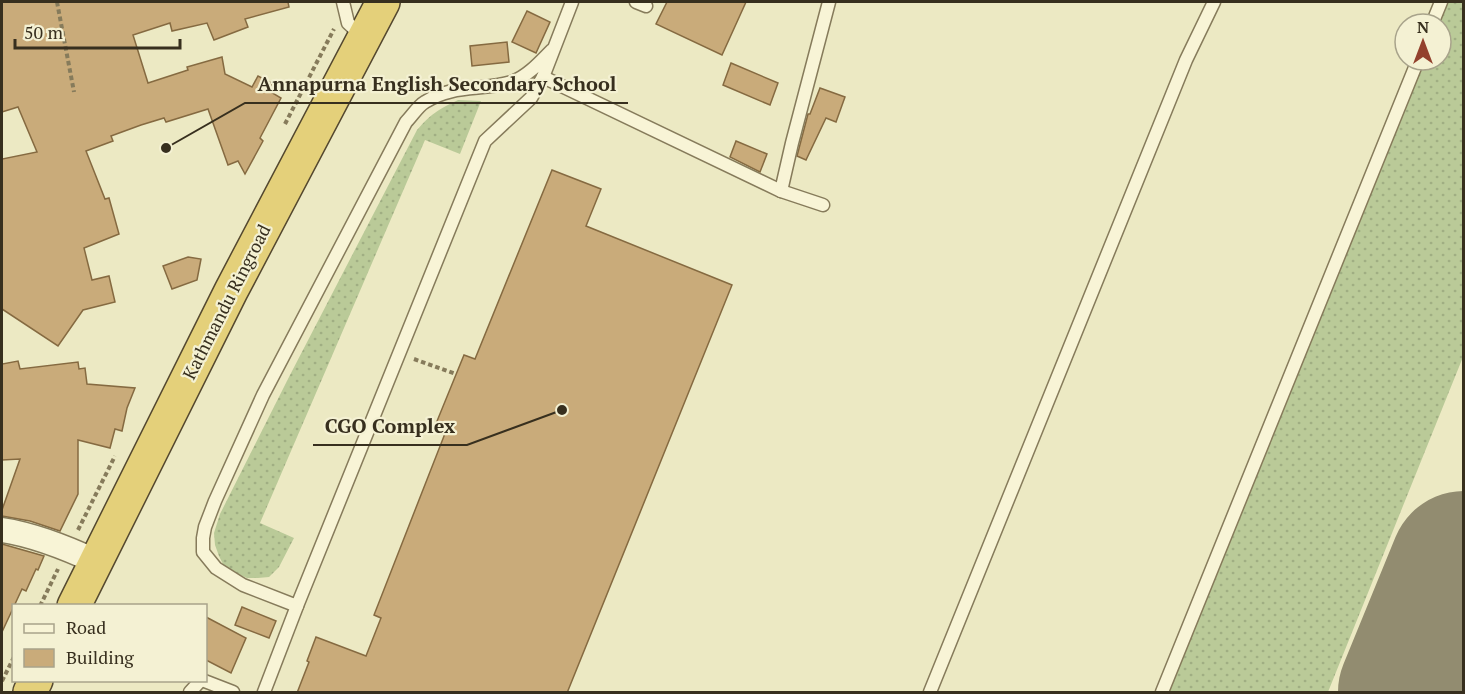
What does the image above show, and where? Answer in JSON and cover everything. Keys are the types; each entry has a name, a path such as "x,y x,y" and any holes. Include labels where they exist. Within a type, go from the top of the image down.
{"highway":[{"name":"Kathmandu Ringroad","path":"76,604 231,291 383,2"}],"street":[{"path":"2,530 68,548 97,562"}],"lane":[{"path":"343,2 348,23 363,38"},
{"path":"264,693 485,141 531,98 543,77 572,2"},
{"path":"781,190 829,2"},
{"path":"930,693 1186,60 1214,2"},
{"path":"297,606 243,585 216,568 204,552 205,527 254,416 406,122 423,103 445,92 495,86 514,81 531,71 552,50"},
{"path":"1162,693 1413,72"},
{"path":"543,77 781,190 823,205"},
{"path":"204,682 233,693"}],"path":[{"path":"57,2 74,92"},
{"path":"400,353 456,374"},
{"path":"2,681 12,661"}],"green space":[{"path":"1447,2 1463,2 1463,357 1328,692 1165,692 1418,72 1453,72 1453,12 1443,12"},
{"path":"458,100 481,101 460,154 425,140 260,523 294,538 279,567 269,577 247,578 225,568 215,545 214,533 220,514 417,130 436,112"}],"building":[{"path":"2,2 288,2 289,7 245,19 248,27 214,40 207,23 172,31 170,23 133,35 148,83 188,70 187,67 222,57 225,74 252,87 258,76 272,83 269,91 281,98 260,138 263,141 245,174 238,161 228,165 208,109 166,122 164,118 141,125 111,136 113,141 86,151 105,199 109,198 119,234 84,248 92,280 109,276 115,302 83,310 58,346 2,309 2,159 37,152 18,107 2,112"},
{"path":"667,2 746,2 722,55 656,24"},
{"path":"527,11 550,22 536,53 512,42"},
{"path":"507,42 509,62 472,66 470,46"},
{"path":"731,63 778,83 770,105 723,85"},
{"path":"820,88 845,97 836,122 826,118 806,160 797,156 808,114 810,114"},
{"path":"736,141 767,154 760,172 730,157"},
{"path":"552,170 601,189 586,226 732,285 567,693 297,693 316,637 366,656 381,618 374,615 446,431 435,426 464,355 475,359"},
{"path":"188,257 201,259 197,280 172,289 163,266"},
{"path":"18,361 20,369 78,362 79,369 85,368 87,384 135,388 127,408 122,431 115,429 110,448 78,440 78,494 60,531 30,521 2,516 2,510 20,459 2,460 2,364"},
{"path":"2,544 44,556 26,591 22,589 15,604 12,604 12,610 2,632"},
{"path":"242,607 276,621 269,638 235,625"},
{"path":"207,618 246,638 231,673 207,661"}],"runway":[{"path":"1412,692 1464,565"}],"place":[{"name":"Annapurna English Secondary School","path":"166,148"},
{"name":"CGO Complex","path":"562,410"}]}
